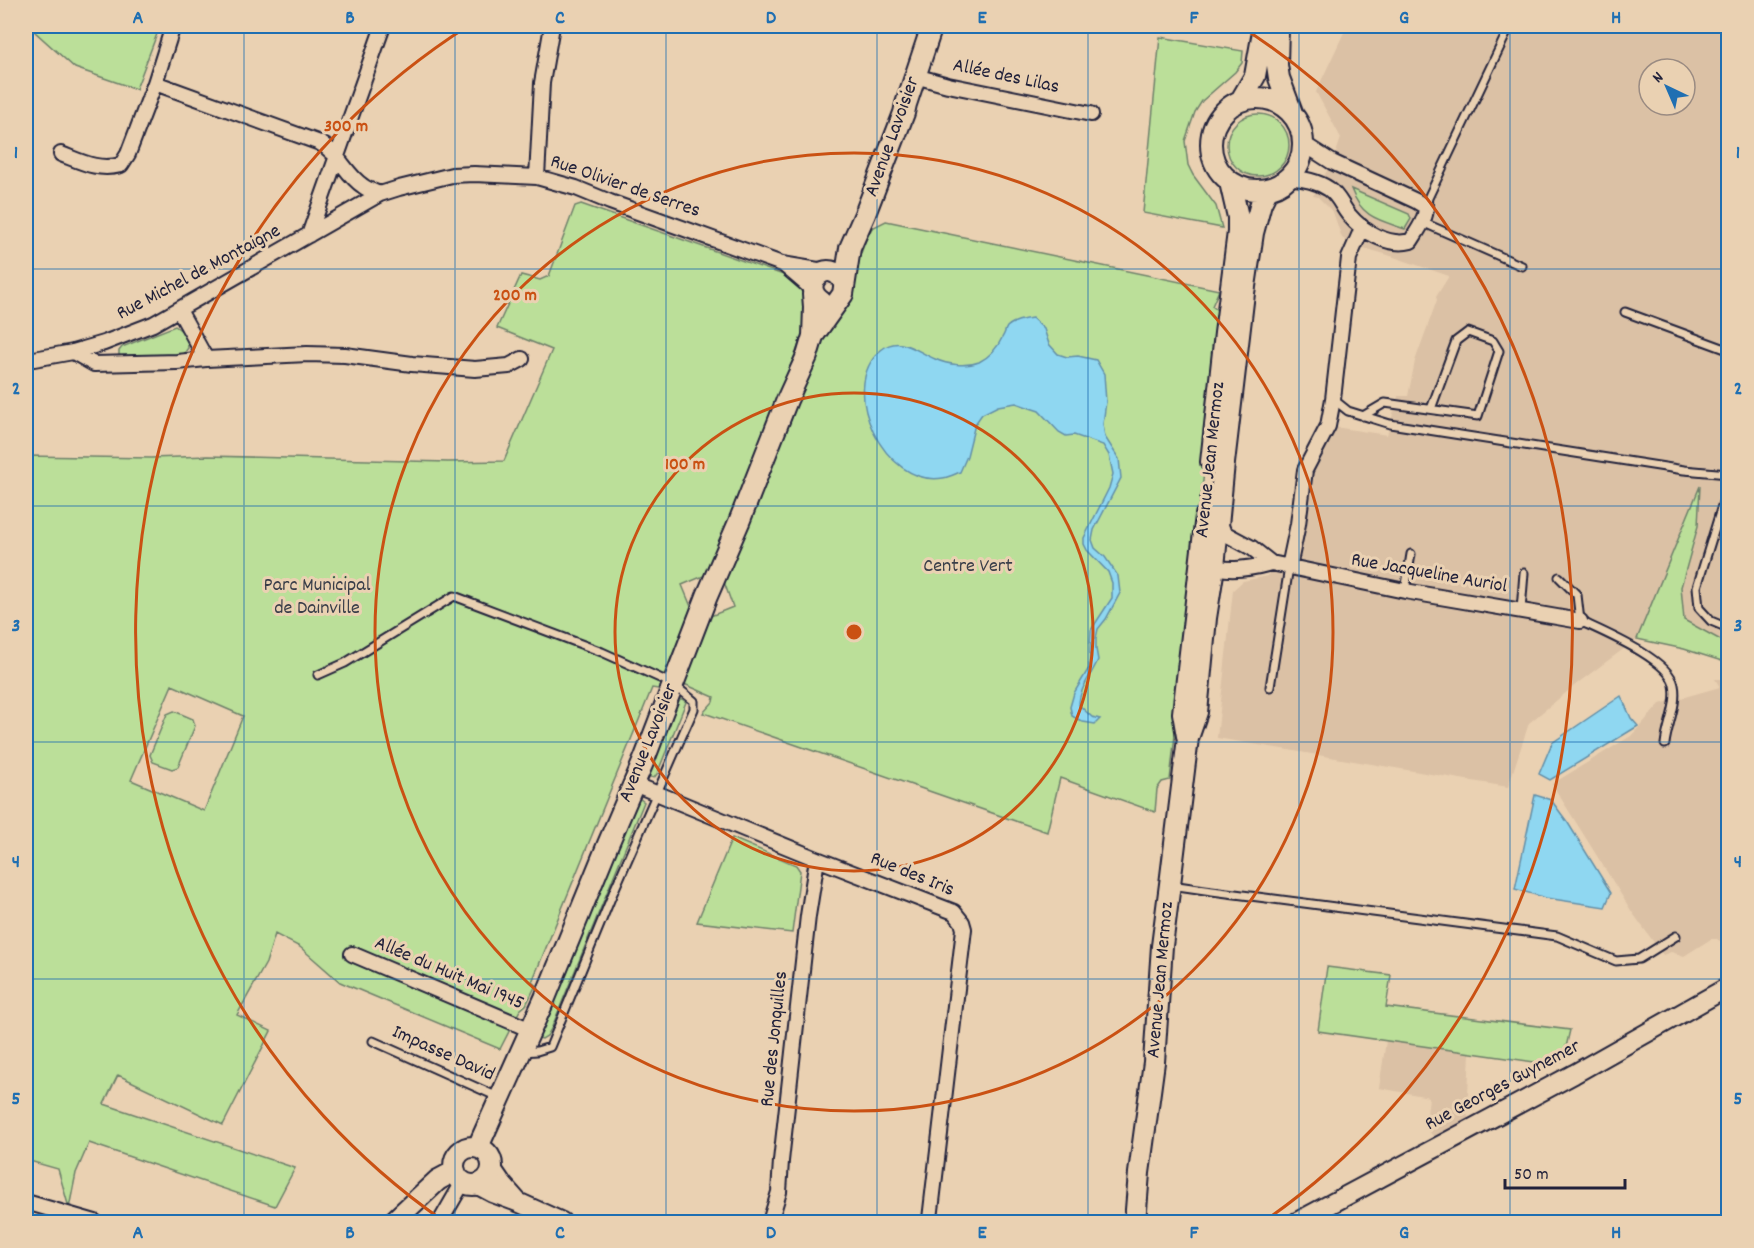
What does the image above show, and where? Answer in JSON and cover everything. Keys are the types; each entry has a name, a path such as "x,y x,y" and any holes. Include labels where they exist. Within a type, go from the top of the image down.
{"main road":[{"name":"Avenue Lavoisier","path":"813,336 841,292 850,248 904,113 932,26"},
{"path":"1241,100 1255,76 1264,26"},
{"path":"1281,32 1277,65 1279,78 1292,113 1301,128 1304,144 1302,156 1297,168 1289,177 1269,189 1249,190 1230,182 1217,167 1213,158 1211,138 1218,119 1224,111 1241,100 1250,98 1269,99 1292,113"},
{"name":"Avenue Jean Mermoz","path":"1188,738 1183,713 1208,501 1222,354 1238,232 1238,217 1230,182"},
{"name":"Avenue Jean Mermoz","path":"1135,1222 1139,1173 1154,1062 1162,946 1188,738 1197,712 1240,325 1253,233 1261,202 1269,189"},
{"name":"Avenue Lavoisier","path":"825,271 850,248"},
{"path":"825,271 839,275 841,292 829,304 816,298 813,291 815,278 825,271"},
{"name":"Avenue Lavoisier","path":"478,1147 531,1030 634,784 787,400 807,356 813,336 813,291"},
{"path":"393,1222 438,1180 483,1181 489,1176 492,1169 490,1158 478,1147 468,1147 460,1152 455,1161 465,1179"}],"street":[{"path":"61,154 108,169 121,165 129,154 173,26"},
{"path":"309,236 383,26"},
{"path":"537,177 542,83 552,26"},
{"name":"Allée des Lilas","path":"915,76 948,85 1091,114"},
{"path":"155,82 320,143 330,148 363,186 380,194"},
{"path":"1289,177 1310,179 1330,190 1338,198 1348,215 1361,226 1392,242 1411,241 1422,222 1426,207 1332,162 1304,144"},
{"name":"Rue Olivier de Serres","path":"380,194 452,175 537,177 576,188 783,264 825,271"},
{"name":"Rue Michel de Montaigne","path":"26,359 73,352 136,332 179,310 380,194"},
{"path":"1289,567 1298,524 1305,470 1328,426 1348,258 1361,226"},
{"name":"Rue Olivier de Serres","path":"783,264 813,291"},
{"path":"179,310 206,359"},
{"path":"73,352 94,364 177,362 297,354 345,355 475,369 509,366 522,359"},
{"path":"1208,501 1213,515 1208,564 1214,567 1234,568 1271,563"},
{"path":"1218,521 1224,533 1252,548 1271,563"},
{"name":"Rue Jacqueline Auriol","path":"1271,563 1405,591 1580,621"},
{"name":"Rue des Iris","path":"634,784 954,912 962,922 964,929 930,1219"},
{"name":"Rue des Jonquilles","path":"770,1222 779,1192 808,916 817,859"},
{"name":"Allée du Huit Mai 1945","path":"352,954 531,1030"},
{"name":"Rue Georges Guynemer","path":"1297,1222 1574,1074 1728,987"},
{"path":"492,1169 520,1203"},
{"path":"440,1222 465,1179 562,1222"},
{"path":"26,1202 95,1222"}],"lane":[{"path":"1426,207 1428,198 1510,26"},
{"path":"1422,222 1522,266"},
{"path":"1625,312 1728,350"},
{"path":"1363,416 1385,403 1478,416 1499,351 1493,341 1468,332 1456,341 1431,409"},
{"path":"1333,399 1348,411 1390,424 1684,471 1728,474"},
{"path":"1728,486 1697,587 1699,608 1710,621 1728,628"},
{"path":"1405,591 1411,554"},
{"path":"1270,687 1289,567"},
{"path":"1521,610 1524,573"},
{"path":"1559,577 1576,596 1580,621 1654,659 1668,672 1674,683 1674,700 1665,744"},
{"path":"318,675 345,663 454,596 602,652 673,684 694,700 694,708 550,1047 537,1051 520,1052"},
{"path":"1170,884 1557,936 1616,961 1639,959 1676,936"},
{"name":"Impasse David","path":"373,1041 501,1098"}],"shaded area":[{"path":"1347,26 1728,26 1728,644 1684,620 1681,587 1698,526 1699,488 1637,639 1529,723 1508,787 1217,738 1233,590 1243,581 1268,576 1271,563 1289,567 1305,470 1328,426 1387,435 1398,396 1408,396 1415,361 1437,300 1436,297 1449,276 1353,245 1342,238 1333,212 1318,197 1313,196 1335,156 1341,138 1316,92"},
{"path":"1715,679 1728,679 1728,952 1724,944 1717,939 1711,939 1684,956 1671,952 1663,955 1632,912 1552,784 1631,736 1660,704 1720,687"},
{"path":"1386,1041 1470,1053 1467,1113 1471,1129 1442,1145 1431,1134 1426,1123 1429,1097 1379,1088"}],"green space":[{"path":"36,26 160,26 136,89 75,68 34,31"},
{"path":"1160,37 1243,51 1242,63 1235,72 1202,101 1195,112 1185,141 1188,165 1216,206 1222,228 1143,213"},
{"path":"1258,114 1270,116 1280,123 1287,133 1289,145 1287,157 1280,167 1270,174 1258,176 1246,174 1236,167 1229,157 1227,145 1229,133 1236,123 1246,116"},
{"path":"1351,189 1409,214 1411,219 1405,229 1379,220 1366,212 1355,199"},
{"name":"Parc Municipal de Dainville","path":"581,204 789,277 799,287 805,288 807,322 706,575 682,585 692,609 658,689 652,688 532,982 536,985 526,1005 520,1010 500,1049 340,982 300,947 275,934 266,963 237,1015 271,1031 223,1125 118,1075 104,1104 295,1168 275,1206 89,1143 76,1173 69,1208 58,1169 26,1160 26,456 151,458 208,456 448,462 504,461 552,350 497,328 521,275 540,280 549,276 575,206","holes":["172,685 243,716 204,811 131,780"]},
{"name":"Centre Vert","path":"886,221 1219,290 1212,306 1221,313 1216,377 1208,390 1205,414 1210,417 1170,780 1162,782 1157,789 1155,812 1060,778 1047,832 703,713 713,702 714,697 682,683 708,617 733,607 723,579 814,359 854,273 865,242 872,228"},
{"path":"175,326 183,333 187,341 188,348 183,355 124,357 119,355 122,347"},
{"path":"1700,486 1698,526 1681,587 1684,620 1728,644 1728,663 1684,649 1637,639"},
{"path":"678,699 686,702 657,774 654,778 650,777 649,772"},
{"path":"174,711 193,719 195,726 178,767 172,769 153,762 150,755 167,714"},
{"path":"639,798 644,802 552,1027 547,1036 542,1039 536,1037 636,800"},
{"path":"732,838 796,865 800,871 792,933 697,922"},
{"path":"1327,967 1391,975 1386,1007 1570,1030 1563,1060 1555,1065 1318,1031"},
{"path":"1728,1059 1728,1147 1722,1146"}],"water":[{"path":"1032,318 1044,329 1049,344 1058,354 1096,360 1104,374 1105,437 1119,459 1121,478 1094,530 1092,540 1095,548 1105,557 1118,576 1120,593 1098,629 1096,649 1098,660 1083,687 1080,699 1079,705 1092,717 1100,719 1095,724 1083,722 1072,716 1070,707 1074,693 1089,668 1091,630 1112,598 1112,583 1108,572 1084,544 1084,538 1109,488 1113,474 1109,455 1103,445 1074,435 1066,436 1059,432 1039,411 1016,403 998,406 982,414 975,424 967,456 960,472 943,478 922,477 903,468 886,452 873,432 866,410 864,387 868,367 881,350 888,346 902,344 940,361 951,364 974,364 994,351 1009,325"},
{"path":"1621,696 1631,718 1638,726 1550,780 1539,774 1552,743"},
{"path":"1535,795 1551,800 1568,823 1611,893 1605,907 1546,898 1515,889"}]}
